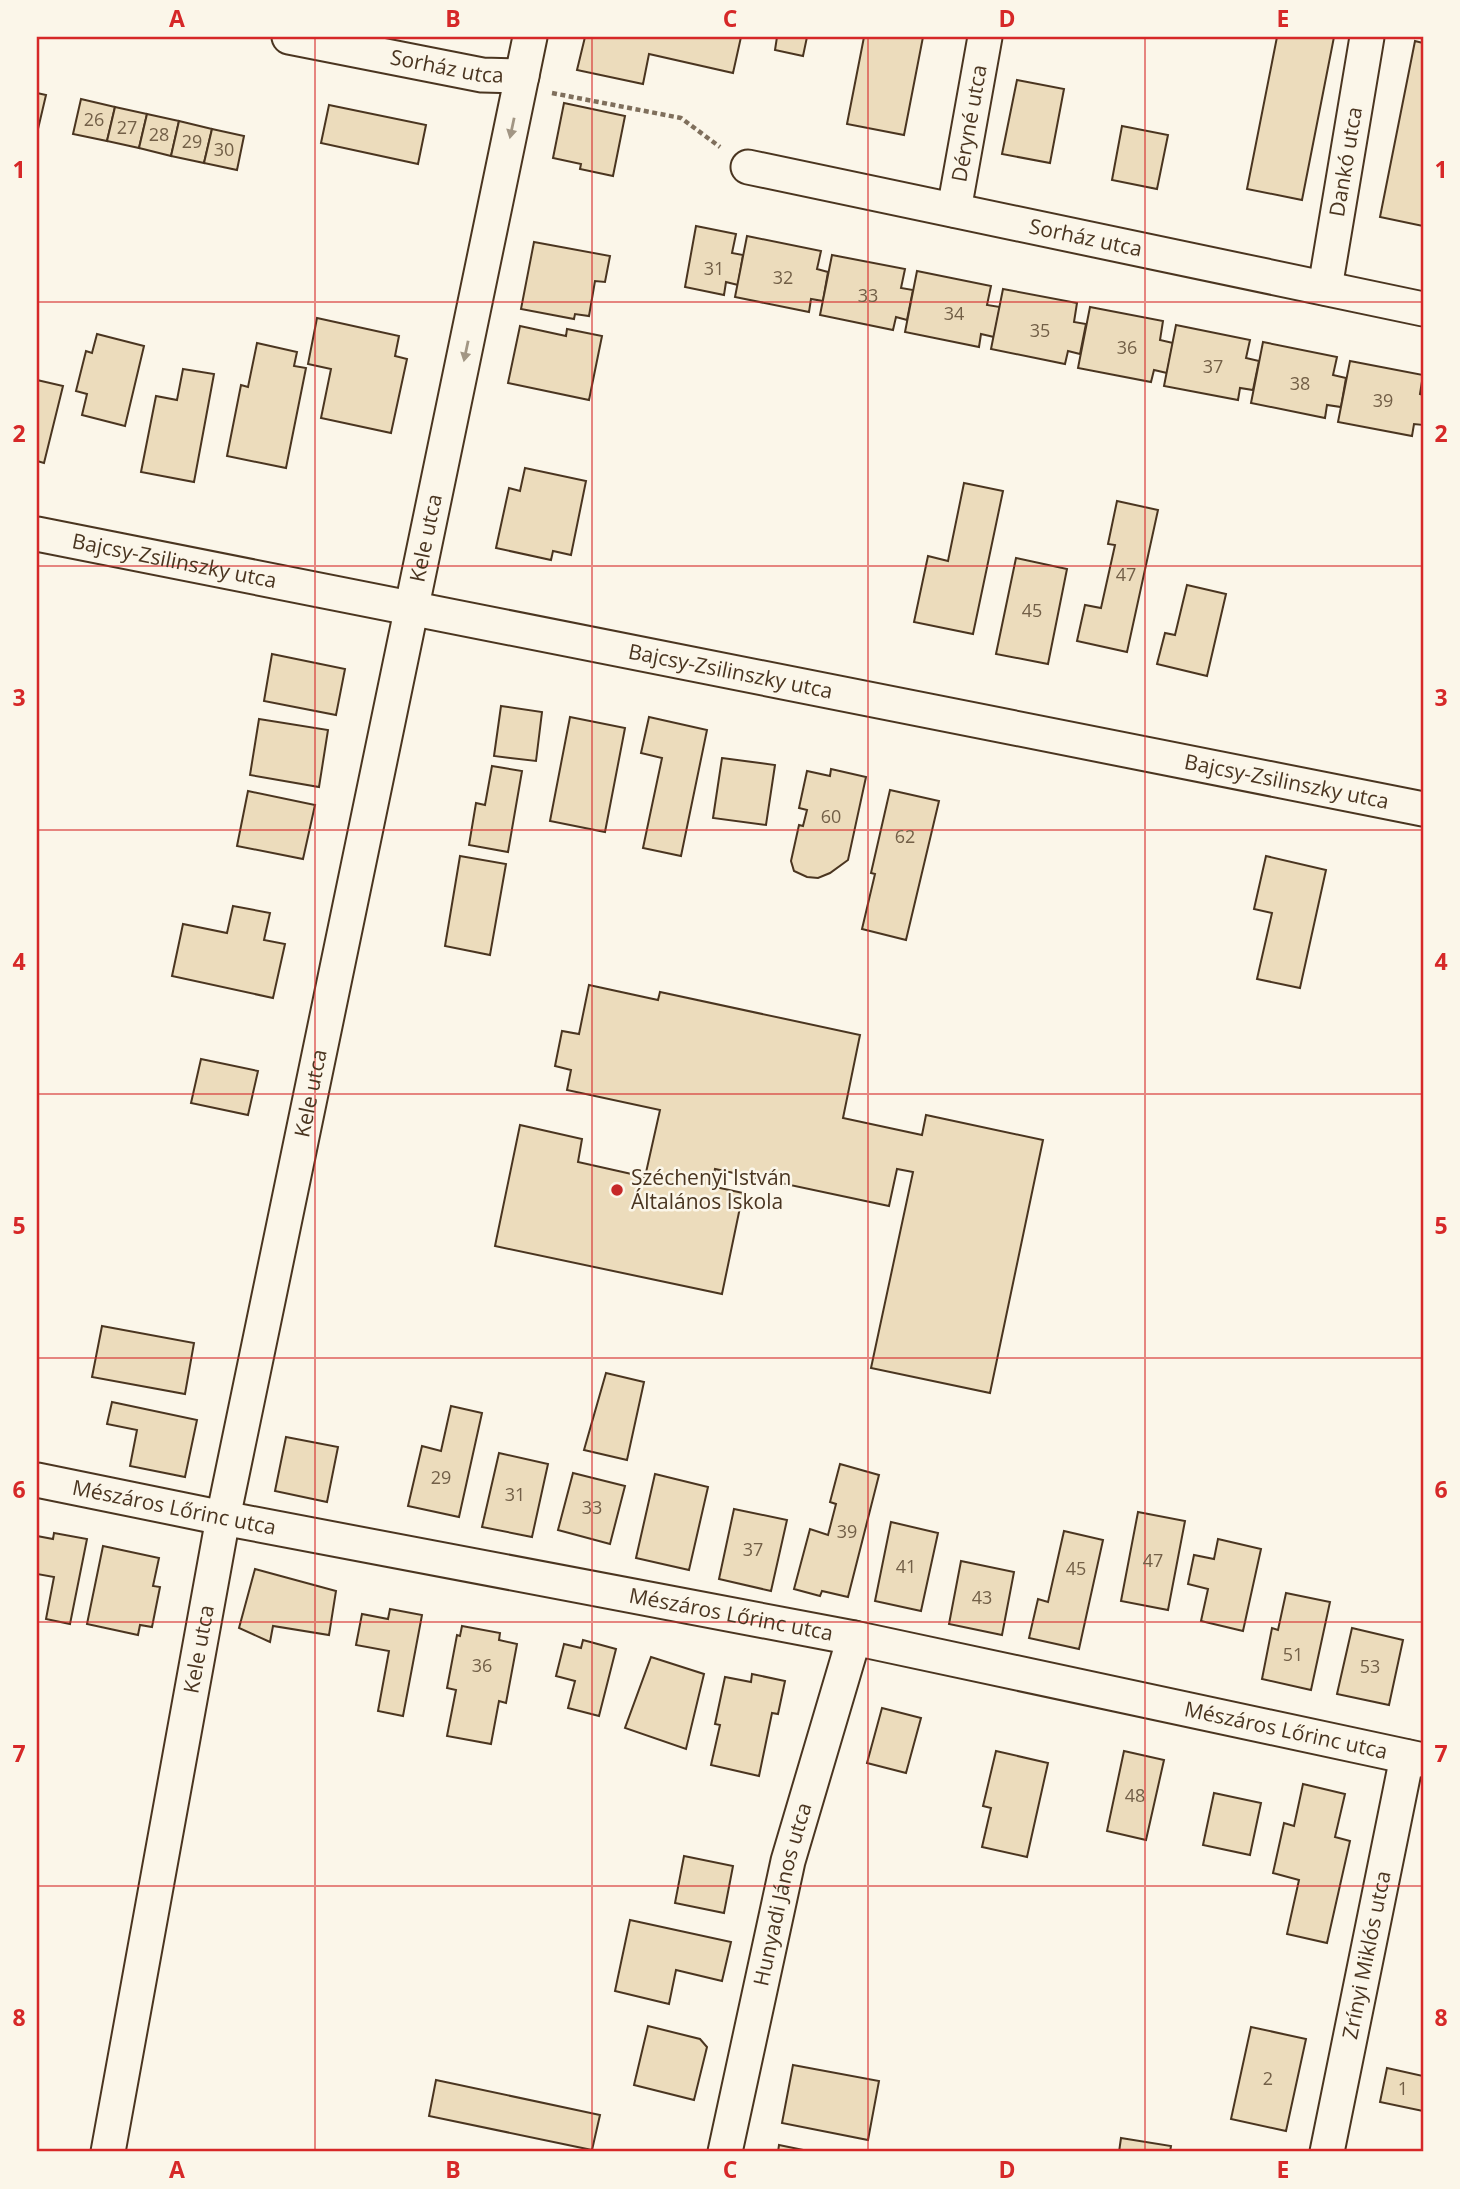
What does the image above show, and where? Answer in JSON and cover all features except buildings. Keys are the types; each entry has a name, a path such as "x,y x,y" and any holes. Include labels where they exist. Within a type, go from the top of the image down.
{"street":[{"name":"Sorház utca","path":"289,37 536,84"},
{"name":"Kele utca","path":"107,2152 223,1518 414,607 536,84 530,37"},
{"name":"Déryné utca","path":"954,210 985,37"},
{"name":"Dankó utca","path":"1325,288 1367,37"},
{"name":"Sorház utca","path":"748,167 1423,309"},
{"name":"Bajcsy-Zsilinszky utca","path":"37,534 1423,810"},
{"name":"Mészáros Lőrinc utca","path":"37,1480 854,1638 1415,1759"},
{"name":"Hunyadi János utca","path":"725,2152 788,1861 854,1638"},
{"name":"Zrínyi Miklós utca","path":"1327,2152 1415,1759"}],"path":[{"path":"536,84 681,118 748,167"}],"place":[{"name":"Széchenyi István Általános Iskola","path":"617,1190"}]}
